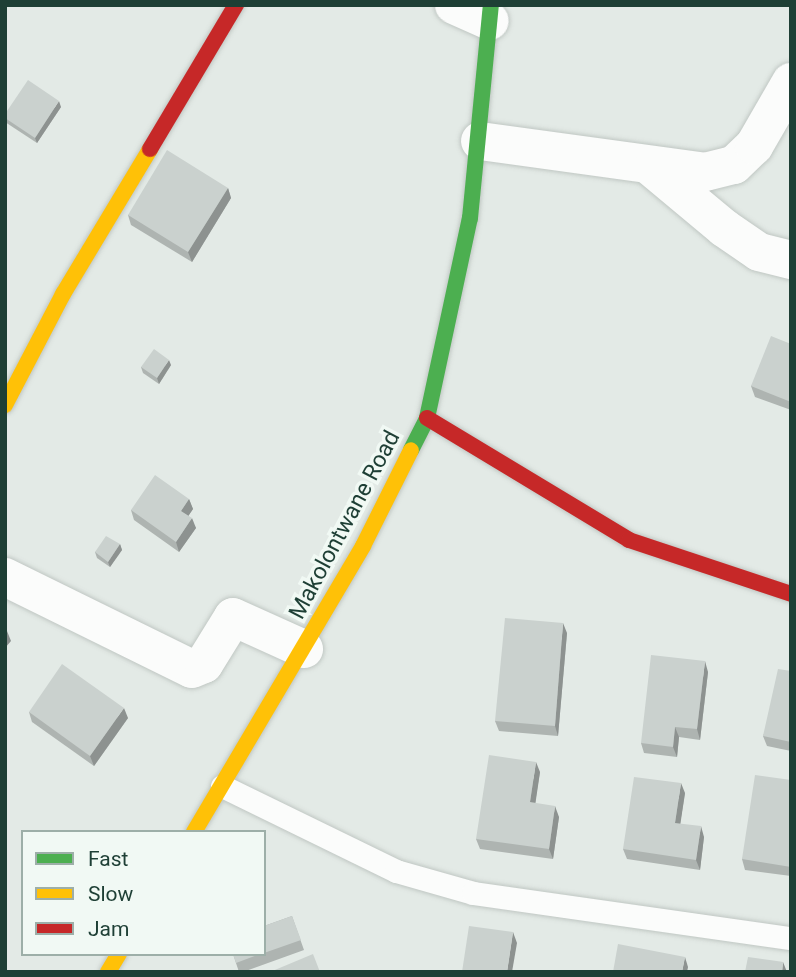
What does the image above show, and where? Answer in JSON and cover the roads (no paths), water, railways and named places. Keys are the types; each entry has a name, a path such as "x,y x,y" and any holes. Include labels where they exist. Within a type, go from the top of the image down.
{"main road":[{"path":"5,405 62,294 236,5"},
{"name":"Makolontwane Road","path":"195,830 304,649 396,487 427,418 447,335 480,141 490,13"},
{"path":"427,418 629,540 791,594"},
{"path":"108,972 118,956"}],"street":[{"path":"454,5 490,13"},
{"path":"480,141 652,168 705,172 734,165 754,146 791,82"},
{"path":"652,168 724,228 759,252 791,260"},
{"path":"5,577 192,669 204,664 233,617 304,649"}],"lane":[{"path":"222,786 396,870 473,894 791,938"}]}
